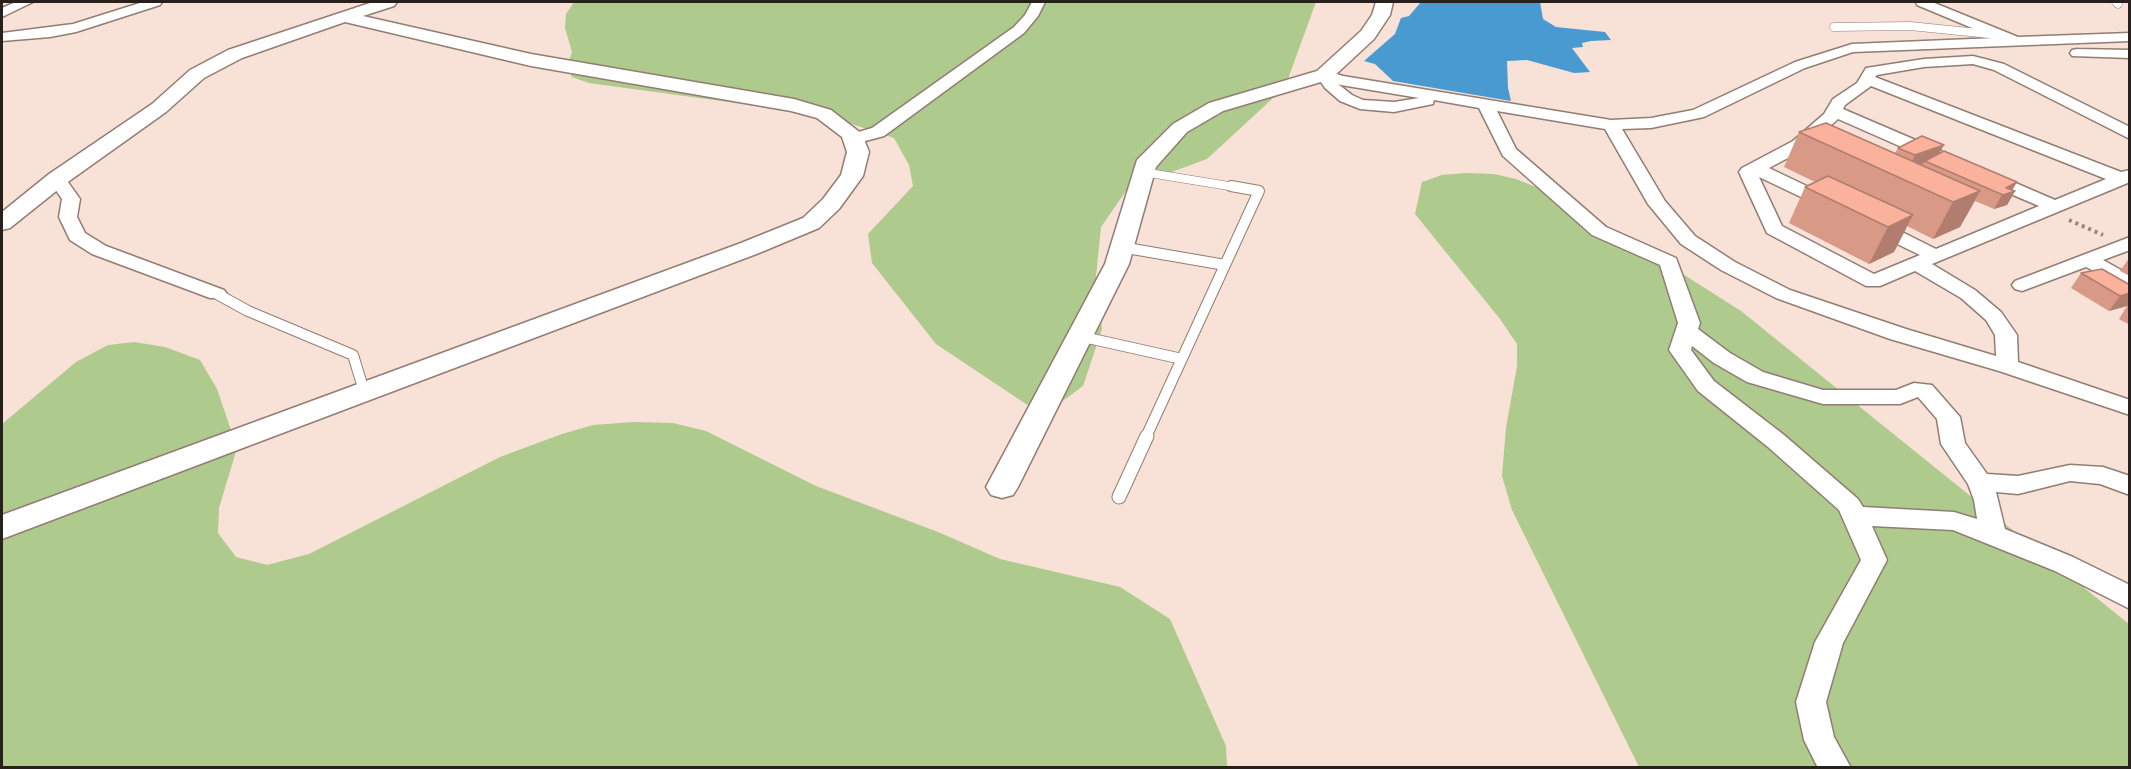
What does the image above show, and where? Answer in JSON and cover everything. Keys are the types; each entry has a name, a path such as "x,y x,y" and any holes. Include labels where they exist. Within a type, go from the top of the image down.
{"street":[{"path":"2,13 26,2"},
{"path":"2,37 50,33 76,28 155,2"},
{"path":"2,223 57,179 159,108 197,74 235,54 388,2"},
{"path":"854,139 878,132 1019,30 1031,16 1038,2"},
{"path":"1002,487 1117,264 1145,165 1180,128 1216,107 1324,75 1368,35 1381,15 1385,2"},
{"path":"1922,2 2030,51 2130,54"},
{"path":"2,527 750,248 811,223 831,204 852,176 858,152 852,134 824,114 794,105 531,60 344,17"},
{"path":"1324,75 1330,85 1346,98 1360,104 1394,107 1438,97 1611,125 1651,123 1698,114 1800,65 1852,48 1982,43 2005,39 2130,37"},
{"path":"1982,43 2122,116"},
{"path":"2125,177 1873,282 1774,229 1748,172 1799,145 1831,117 1839,102 1863,86 1871,71 1924,63 1973,60 1999,67 2130,134"},
{"path":"1867,78 2125,177"},
{"path":"1486,105 1509,152 1599,231 1669,262 1689,322 1680,350 1706,386 1776,441 1849,505 1874,560 1829,642 1811,702 1819,740 1835,768"},
{"path":"1834,111 1961,166 2050,208"},
{"path":"2091,115 2122,116"},
{"path":"1611,125 1657,204 1688,240 1728,266 1794,297 1898,334 2007,366 2130,408"},
{"path":"1799,145 1820,155"},
{"path":"1755,168 1936,256"},
{"path":"57,179 71,199 68,217 77,237 99,250 217,294"},
{"path":"1966,225 1987,235"},
{"path":"2022,285 2127,243"},
{"path":"2087,259 2130,284"},
{"path":"1917,264 1968,294 1994,316 2006,335 2007,366"},
{"path":"1687,330 1722,358 1755,377 1790,389 1823,397 1867,398 1900,397 1914,390 1924,390 1948,417 1953,444 1980,482 1987,500 1993,535"},
{"path":"1980,482 2018,485 2070,473 2103,476 2130,486"},
{"path":"1854,516 1954,521 2064,564 2127,597"}],"lane":[{"path":"1834,27 1910,26 2005,39"},
{"path":"1119,497 1259,191 1143,172"},
{"path":"1121,247 1225,265"},
{"path":"217,294 248,311 353,355 364,391"},
{"path":"1079,336 1182,359"}],"path":[{"path":"2050,208 2127,243"}],"green space":[{"path":"574,2 1316,2 1285,87 1207,159 1128,188 1101,227 1096,276 1102,329 1083,386 1053,408 1029,406 936,344 872,263 868,234 913,186 909,165 894,138 846,122 795,111 589,83 572,77 567,66 572,52 565,28 566,14"},
{"path":"1494,174 1516,179 1553,194 1741,311 2129,624 2129,767 1639,767 1512,510 1502,476 1506,428 1517,366 1517,344 1500,319 1415,214 1422,182 1442,175"},
{"path":"134,342 165,347 200,360 217,389 237,448 219,508 218,533 236,557 267,565 309,554 500,457 562,434 593,425 634,422 673,423 706,431 816,486 938,532 1000,559 1120,587 1170,619 1226,746 1227,767 2,768 2,424 76,362 108,345"}],"water":[{"path":"1421,2 1540,2 1543,19 1556,27 1605,32 1611,40 1591,41 1582,43 1583,47 1572,48 1590,72 1574,73 1527,60 1507,61 1511,101 1393,81 1375,64 1364,61 1395,34 1401,18 1409,16"}],"building":[{"path":"1826,123 1980,191 1953,202 1799,132"},
{"path":"1922,136 1944,145 1915,155 1898,148"},
{"path":"1944,151 2017,182 2006,188 2015,191 2003,195 1925,161"},
{"path":"1828,176 1913,215 1888,227 1805,187"},
{"path":"2102,269 2130,285 2130,293 2120,296 2081,273"}]}
